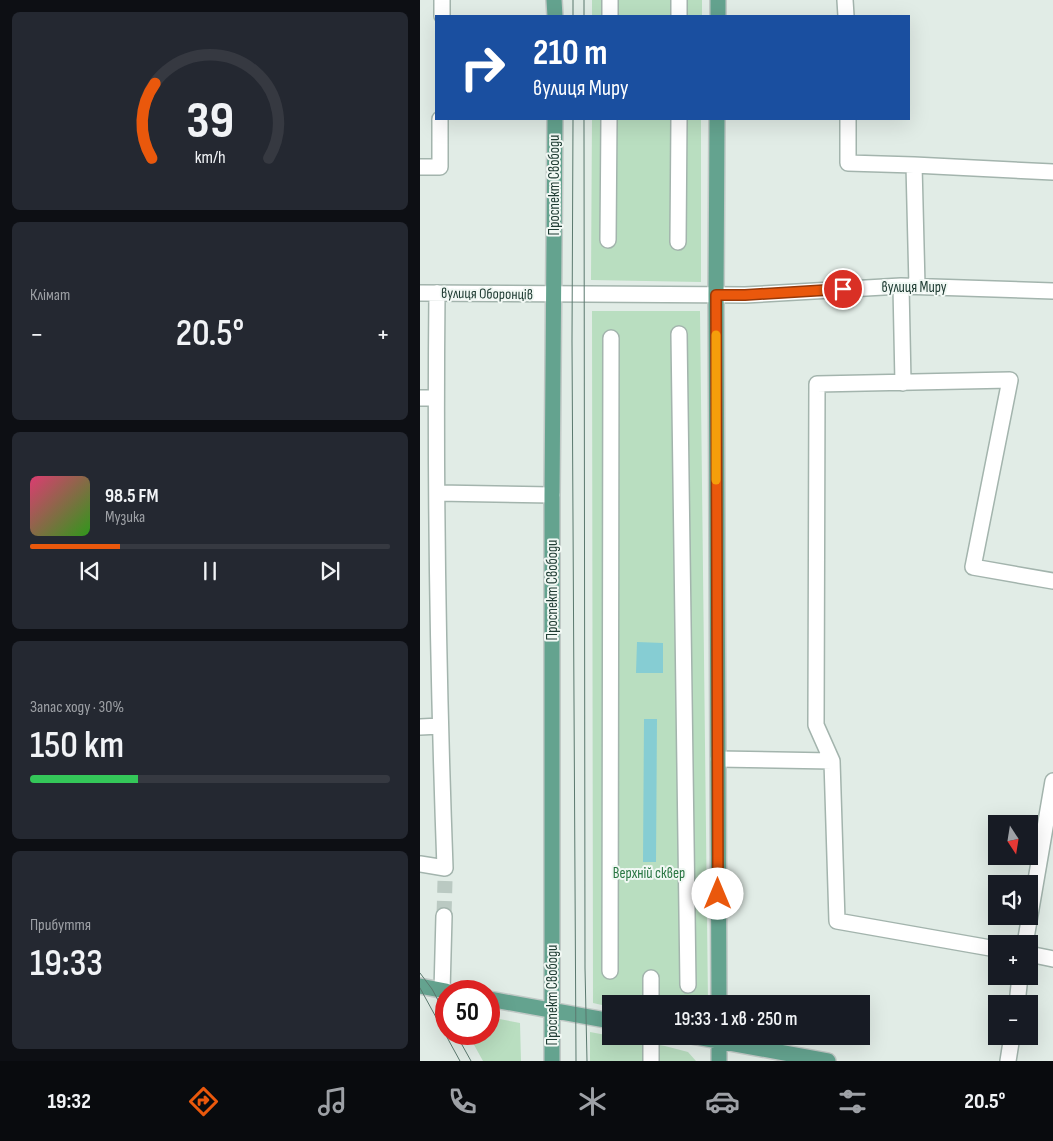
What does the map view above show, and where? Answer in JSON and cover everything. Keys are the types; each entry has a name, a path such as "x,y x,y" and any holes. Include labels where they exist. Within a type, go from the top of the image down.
{"main road":[{"path":"554,0 555,15"},
{"path":"718,0 718,15"},
{"name":"Проспект Свободи","path":"552,1061 552,495 555,120"},
{"path":"717,120 719,995"},
{"path":"420,986 435,989"},
{"path":"500,1001 602,1019"},
{"path":"719,1045 719,1061"},
{"path":"749,1045 828,1061"}],"street":[{"path":"442,0 442,15"},
{"path":"610,0 610,15"},
{"path":"679,0 679,15"},
{"path":"845,0 846,15"},
{"path":"420,166 440,167 440,120"},
{"path":"608,240 609,120"},
{"path":"678,120 678,242"},
{"path":"848,120 848,163 1053,172"},
{"path":"914,165 917,286"},
{"path":"901,286 903,383"},
{"name":"вулиця Миру","path":"553,294 745,295 901,286 1053,291"},
{"name":"вулиця Оборонців","path":"420,293 553,294"},
{"path":"420,864 445,874 440,726 437,493 438,293"},
{"path":"679,334 688,985"},
{"path":"610,971 611,338"},
{"path":"988,948 837,921 832,761 816,725 817,384 1010,380 973,567 1053,581"},
{"path":"420,398 436,398"},
{"path":"437,493 552,495"},
{"path":"420,727 440,726"},
{"path":"718,759 832,761"},
{"path":"1027,935 1049,833 1053,781"},
{"path":"444,916 444,980"},
{"path":"1038,956 1053,959"},
{"path":"651,978 651,995"},
{"path":"651,1045 651,1061"},
{"path":"1008,1061 1011,1045"}],"green space":[{"path":"592,0 702,0 702,15 592,15"},
{"path":"592,120 701,120 701,282 591,280"},
{"name":"Верхній сквер","path":"592,311 700,311 708,995 602,995 602,1005 593,1003"},
{"path":"500,1019 520,1023 521,1061 483,1061 474,1045 500,1045"},
{"path":"590,1032 602,1034 602,1045 660,1045 688,1052 696,1061 590,1061"}],"water":[{"path":"637,642 663,643 663,673 636,673"},
{"path":"644,719 657,719 656,862 643,862"}],"tunnel":[{"path":"444,916 445,881"}],"tram line":[{"path":"573,0 573,15"},
{"path":"584,0 584,15"},
{"path":"573,120 572,341 576,1061"},
{"path":"584,120 585,968 587,1061"},
{"path":"420,973 435,995"},
{"path":"420,988 460,1061"},
{"path":"462,1045 471,1061"}],"slow traffic":[{"path":"716,335 716,480"}],"route":[{"path":"718,894 716,295 843,289"}]}
